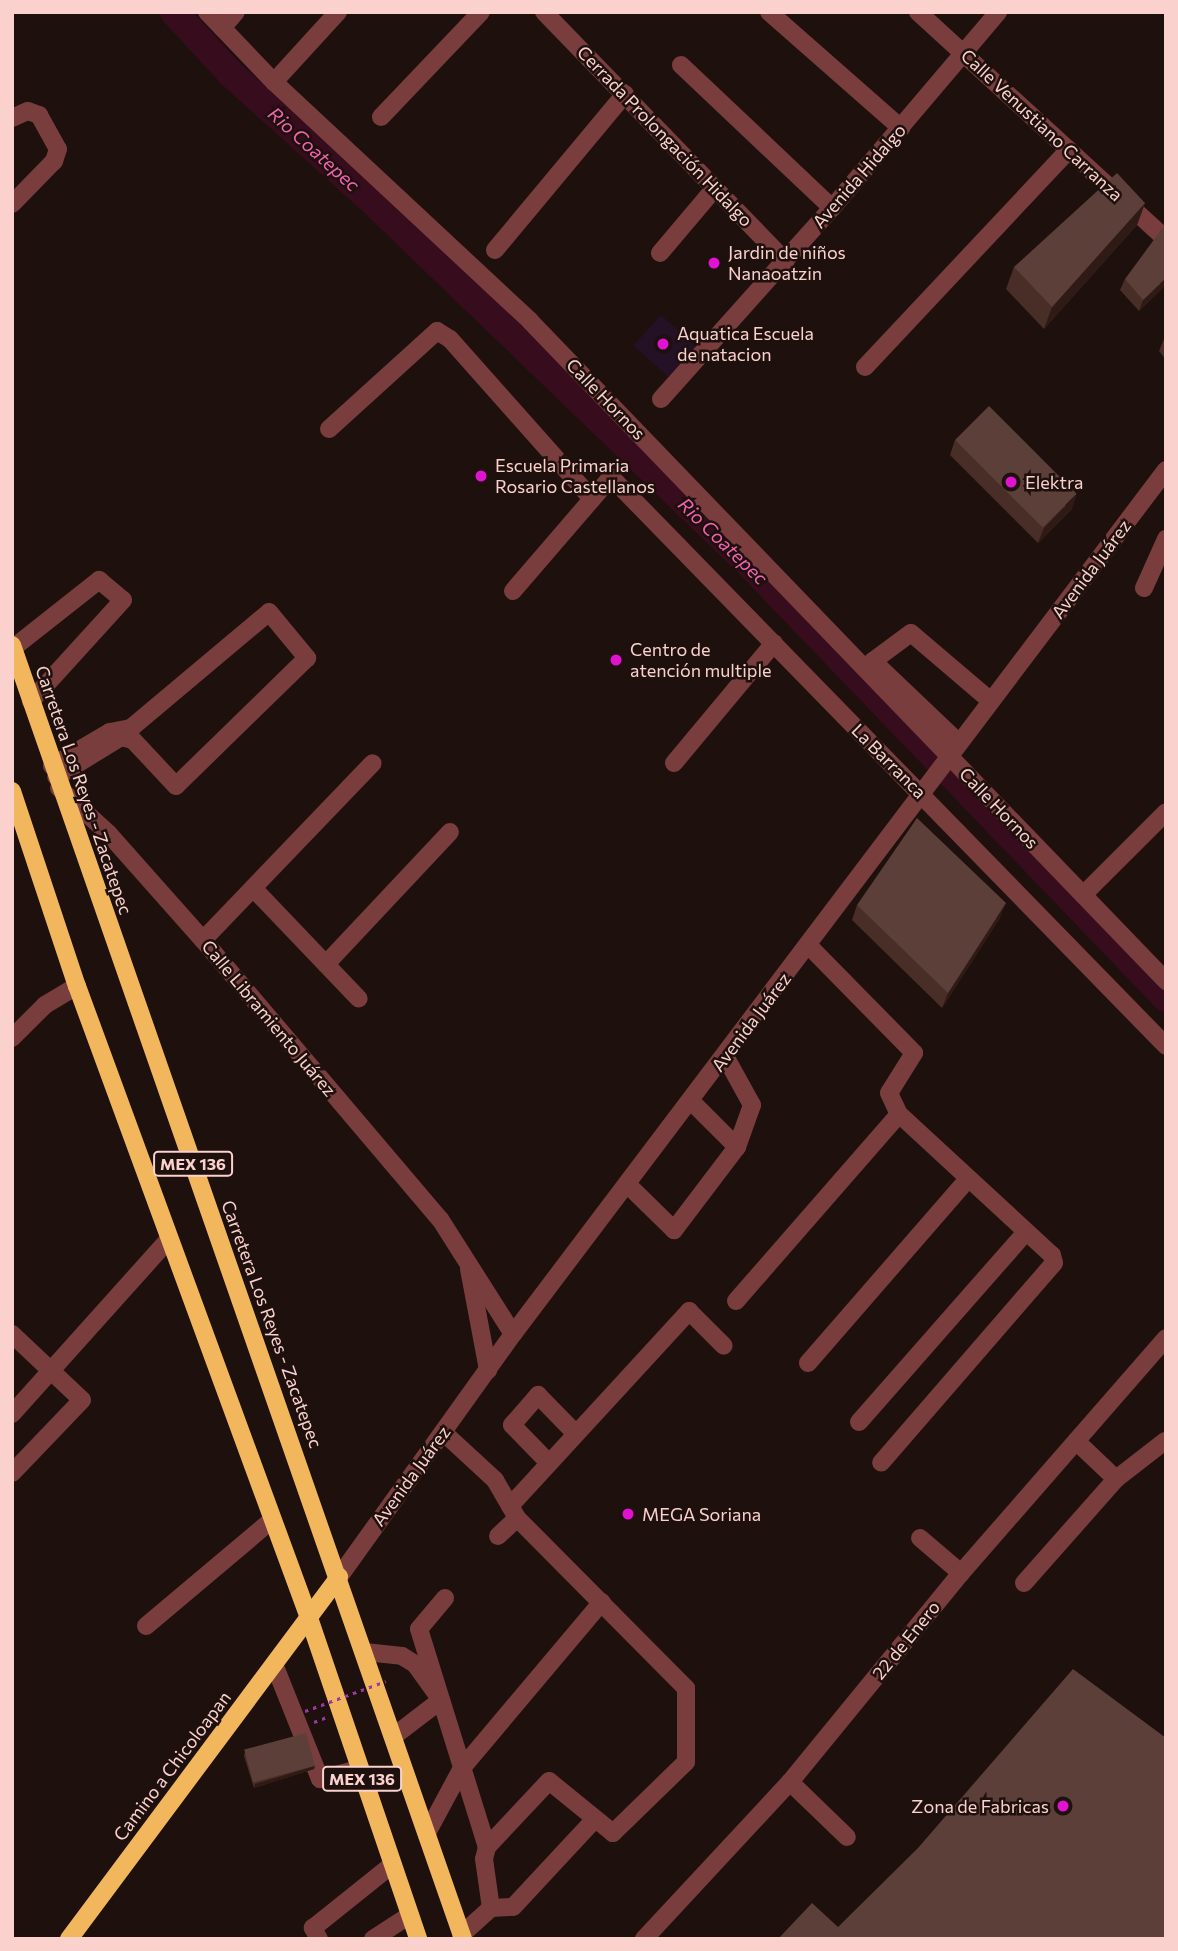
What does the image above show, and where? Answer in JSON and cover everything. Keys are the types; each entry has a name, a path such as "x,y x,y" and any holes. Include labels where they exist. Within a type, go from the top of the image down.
{"main road":[{"name":"Carretera Los Reyes - Zacatepec","path":"13,647 56,777 339,1577 462,1937"},
{"name":"MEX 136","path":"12,791 77,986 168,1240 309,1618 418,1939"},
{"name":"Camino a Chicoloapan","path":"69,1939 339,1577"}],"street":[{"name":"Calle Hornos","path":"207,12 274,82 530,321 951,754 1166,981"},
{"path":"222,28 236,12"},
{"path":"274,82 338,12"},
{"path":"381,117 481,12"},
{"name":"Cerrada Prolongación Hidalgo","path":"544,12 785,261"},
{"path":"769,12 901,128"},
{"name":"Calle Venustiano Carranza","path":"918,12 1166,239"},
{"name":"Avenida Hidalgo","path":"661,399 832,208 998,12"},
{"path":"681,65 832,208"},
{"path":"495,250 625,94"},
{"path":"12,118 28,111 38,115 58,149 54,161 12,204"},
{"path":"865,367 1069,150"},
{"path":"660,253 715,188"},
{"path":"328,429 437,331 450,339 592,499 513,591"},
{"name":"Avenida Juárez","path":"339,1577 513,1334 809,946 1166,470"},
{"name":"La Barranca","path":"592,499 611,477 774,643 926,787 1166,1046"},
{"path":"1144,588 1166,539"},
{"path":"13,647 99,580 123,600 31,701"},
{"path":"269,612 307,658 176,786 133,740 121,737 56,777 110,732 131,728 269,612"},
{"path":"951,754 873,661 911,633 991,701"},
{"path":"674,763 774,643"},
{"path":"203,940 373,763"},
{"name":"Calle Libramiento Juárez","path":"56,777 203,940 440,1219 513,1334"},
{"path":"1083,895 1166,813"},
{"path":"326,964 450,832"},
{"path":"253,888 359,999"},
{"path":"809,946 914,1053 889,1093 899,1114 1052,1255 1050,1273 881,1463"},
{"path":"12,1038 45,1004 77,986"},
{"path":"627,1184 674,1230 737,1147 752,1105 725,1056"},
{"path":"691,1101 737,1147"},
{"path":"736,1301 899,1114"},
{"path":"808,1363 968,1179"},
{"path":"859,1422 1026,1233"},
{"path":"12,1414 168,1240"},
{"name":"Calle Libramiento Juárez","path":"467,1259 488,1370"},
{"path":"498,1536 549,1463 689,1311 724,1346"},
{"path":"12,1334 82,1400 12,1473"},
{"name":"22 de Enero","path":"644,1939 790,1782 961,1573 1166,1338"},
{"path":"549,1463 512,1425 538,1395 576,1434"},
{"path":"443,1432 495,1480 513,1512 686,1688 686,1762 624,1827 613,1833 549,1781 487,1847 484,1858 491,1908"},
{"path":"1076,1441 1116,1479"},
{"path":"1024,1583 1116,1479 1165,1441"},
{"path":"146,1626 272,1520"},
{"path":"920,1538 961,1573"},
{"path":"446,1598 418,1629 487,1847"},
{"path":"427,1833 462,1768 602,1602"},
{"path":"365,1652 402,1656 415,1664 441,1700"},
{"path":"274,1664 320,1779 359,1769"},
{"path":"394,1736 441,1700"},
{"path":"790,1782 847,1837"},
{"path":"462,1937 491,1908 513,1907 594,1820"},
{"path":"319,1939 313,1928 393,1864"},
{"path":"373,1939 410,1915"}],"path":[{"path":"305,1711 386,1681"}],"shaded area":[{"name":"Aquatica Escuela de natacion","path":"661,315 696,346 668,377 634,345"}],"building":[{"path":"1117,173 1145,203 1052,307 1014,267"},
{"path":"1164,226 1166,278 1143,300 1125,279"},
{"name":"Elektra","path":"989,406 1077,494 1043,528 955,440"},
{"path":"917,818 1006,903 948,993 857,905"},
{"name":"Zona de Fabricas","path":"1073,1669 1166,1738 1166,1939 778,1939 812,1903 838,1927 918,1848"},
{"path":"306,1733 315,1766 253,1782 244,1750"}],"waterway":[{"name":"Rio Coatepec","path":"174,12 230,73 370,199 750,565 1166,998"}],"place":[{"name":"Jardin de niños Nanaoatzin","path":"714,263"},
{"name":"Aquatica Escuela de natacion","path":"663,344"},
{"name":"Escuela Primaria Rosario Castellanos","path":"481,476"},
{"name":"Elektra","path":"1011,482"},
{"name":"Centro de atención multiple","path":"616,660"},
{"name":"MEGA Soriana","path":"628,1514"},
{"name":"Zona de Fabricas","path":"1063,1806"}]}
